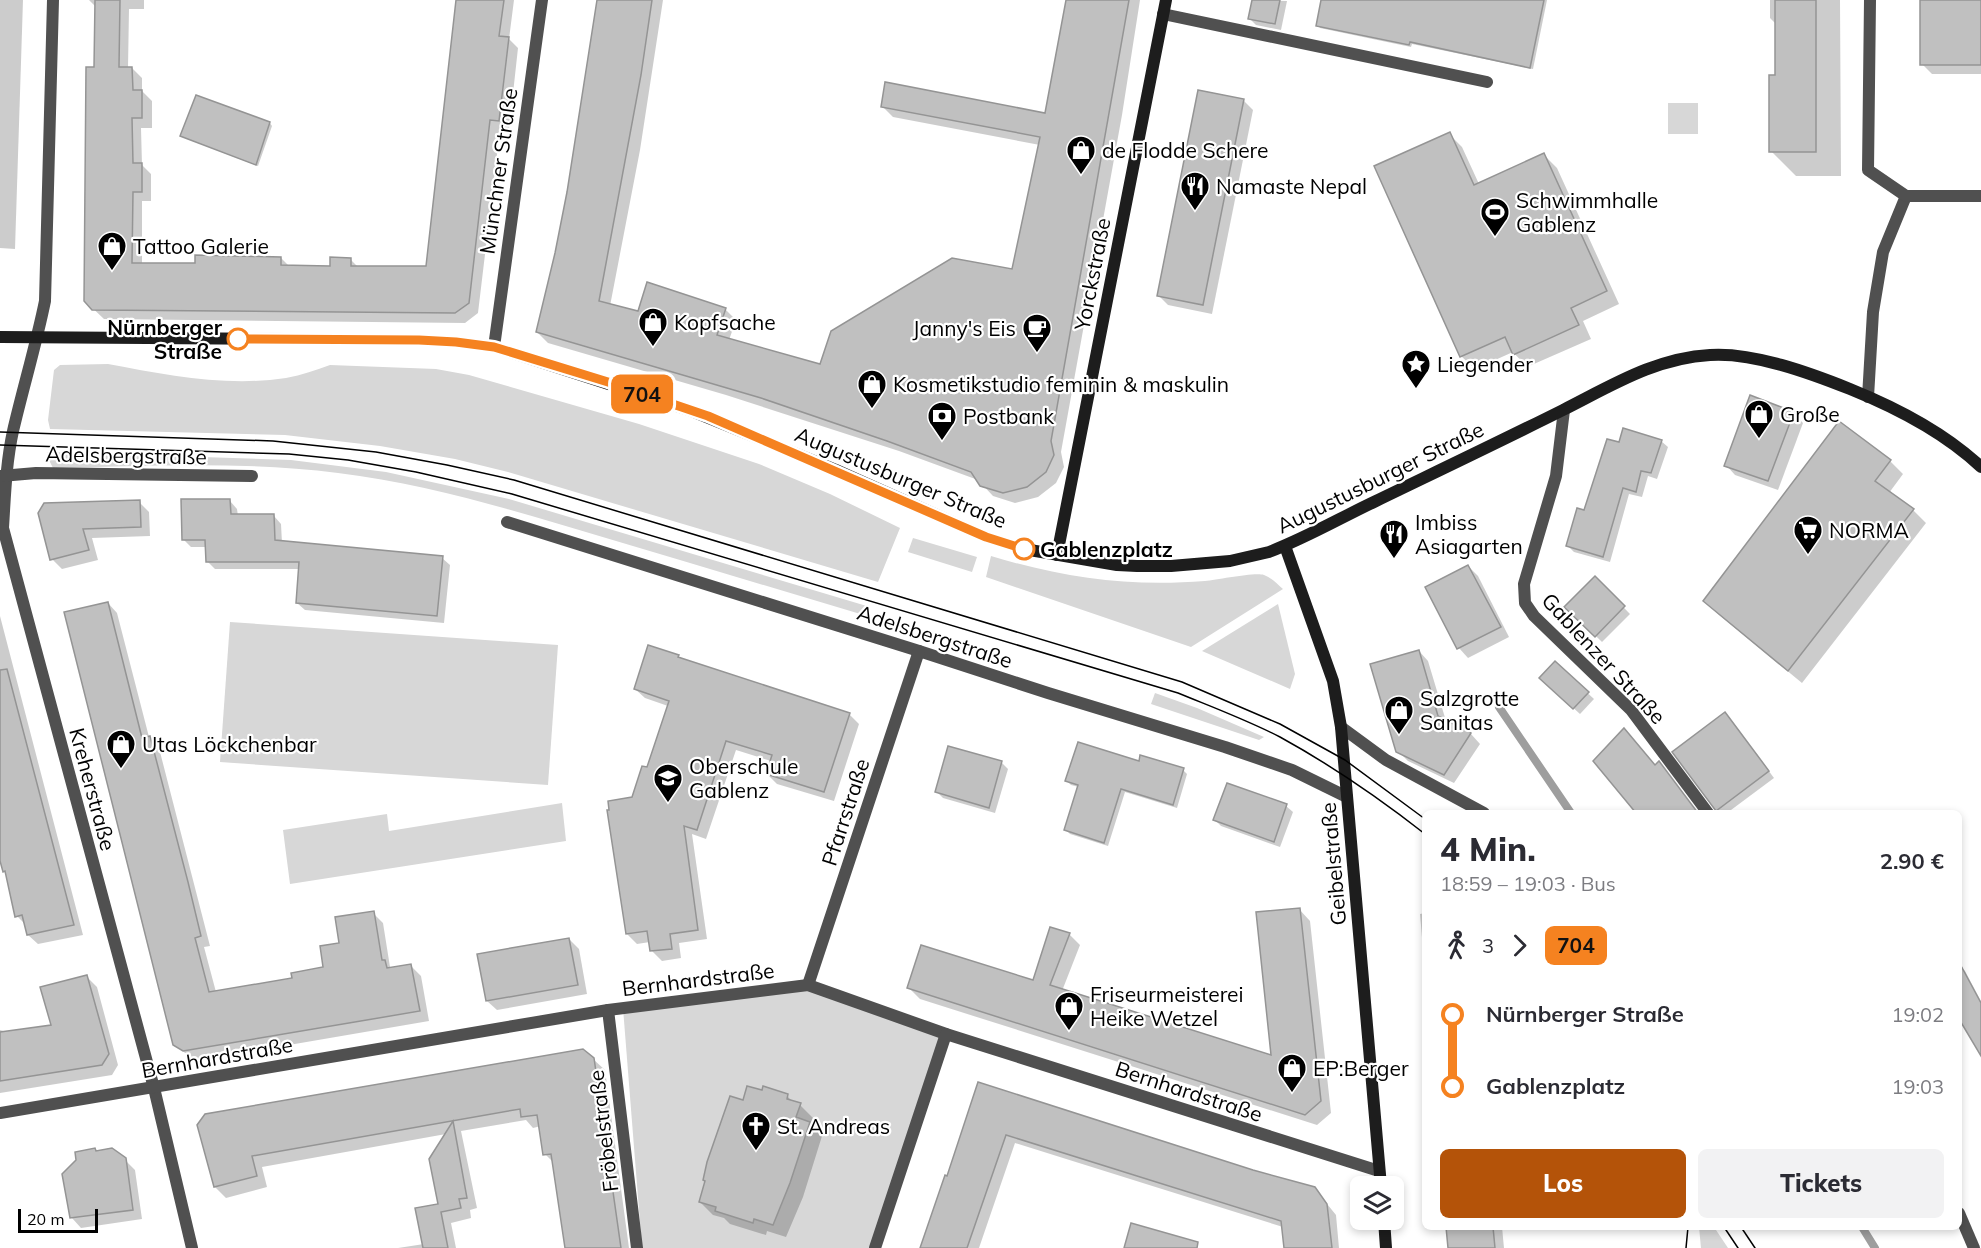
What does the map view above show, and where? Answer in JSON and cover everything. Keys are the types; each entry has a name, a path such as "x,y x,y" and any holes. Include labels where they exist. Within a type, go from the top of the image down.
{"main road":[{"name":"Yorckstraße","path":"1056,555 1166,0"},
{"name":"Augustusburger Straße","path":"0,337 419,340 494,347 708,416 986,537 1024,549 1117,566 1171,566 1230,561 1269,552 1564,410 1637,372 1674,359 1712,355 1755,359 1809,373 1868,397 1934,430 1981,467"},
{"name":"Geibelstraße","path":"1285,546 1333,681 1341,727 1380,1176"},
{"path":"1385,1230 1386,1248"}],"street":[{"path":"38,337 45,302 53,0"},
{"name":"Münchner Straße","path":"494,347 542,0"},
{"path":"1870,0 1868,170 1906,196 1981,195"},
{"path":"1163,14 1487,82"},
{"path":"1868,397 1873,312 1883,252 1906,196"},
{"name":"Kreherstraße","path":"38,337 3,475 3,528 154,1088 192,1248"},
{"name":"Gablenzer Straße","path":"1564,410 1556,476 1524,584 1525,603 1534,616 1631,710 1706,810"},
{"name":"Adelsbergstraße","path":"3,475 36,473 252,476"},
{"name":"Adelsbergstraße","path":"507,522 1225,747 1292,770 1347,797"},
{"name":"Pfarrstraße","path":"808,985 919,651"},
{"path":"1341,727 1386,760 1478,810"},
{"name":"Bernhardstraße","path":"0,1113 608,1010 808,985 946,1034 1379,1171"},
{"name":"Fröbelstraße","path":"608,1010 637,1248"},
{"path":"875,1248 946,1034"},
{"path":"1962,1221 1974,1248"}],"shaded area":[{"path":"1668,103 1698,103 1698,134 1668,134"},
{"path":"108,364 174,376 241,381 286,378 330,365 436,369 469,375 639,424 759,464 830,494 900,528 878,582 508,472 455,459 380,446 285,435 50,429 48,420 54,370 60,365"},
{"path":"47,452 291,460 386,472 509,499 870,607 867,616 507,509 406,484 338,473 267,467 196,465 53,468"},
{"path":"913,538 977,557 972,572 908,552"},
{"path":"991,556 1045,570 1123,582 1177,583 1259,574 1270,578 1283,589 1191,647 986,577"},
{"path":"1278,604 1295,674 1290,689 1202,651"},
{"path":"230,622 558,645 548,785 220,762"},
{"path":"1155,693 1197,708 1264,737 1259,740 1151,704"},
{"path":"562,803 566,841 290,884 283,830 387,814 389,831"},
{"path":"808,985 946,1034 874,1248 642,1248 623,1008"},
{"path":"1699,1230 1716,1230 1728,1248 1701,1248"}],"building":[{"path":"95,0 120,0 119,67 132,67 133,90 142,90 142,118 132,118 133,163 142,163 142,192 133,192 132,263 195,263 195,255 281,257 281,265 330,266 330,257 351,258 351,266 426,266 456,0 504,0 499,36 509,37 499,121 490,120 469,303 455,313 92,310 84,301 86,67 94,67"},
{"path":"597,0 652,0 641,75 599,301 638,311 647,282 726,308 717,335 820,364 831,331 952,258 1012,269 1040,137 881,107 885,82 1045,113 1066,0 1129,0 1051,441 1054,455 1046,472 1027,487 1003,493 980,486 971,472 887,441 761,398 536,332 567,192"},
{"path":"1252,0 1280,0 1275,24 1248,19"},
{"path":"1321,0 1544,0 1530,68 1410,42 1409,45 1316,26"},
{"path":"1775,0 1816,0 1816,152 1769,152 1769,75 1775,75"},
{"path":"1920,0 1981,0 1981,65 1920,65"},
{"path":"1198,90 1244,99 1203,305 1157,296"},
{"path":"196,95 270,122 256,165 180,136"},
{"name":"Schwimmhalle Gablenz","path":"1450,132 1474,185 1544,153 1607,291 1571,308 1579,325 1513,355 1505,337 1460,357 1374,166"},
{"name":"Große","path":"1750,395 1794,412 1768,481 1724,466"},
{"name":"NORMA","path":"1839,421 1891,460 1875,481 1914,509 1788,671 1703,601"},
{"path":"1623,428 1662,440 1651,473 1641,471 1636,492 1623,488 1603,557 1566,546 1577,508 1584,510 1607,439 1619,442"},
{"path":"181,499 230,499 231,514 274,514 275,540 443,556 437,616 296,603 299,562 206,562 205,540 182,540"},
{"path":"140,500 141,527 83,529 89,550 50,560 38,513 44,503"},
{"path":"1468,565 1501,627 1457,649 1425,587"},
{"path":"1595,576 1625,606 1595,637 1564,607"},
{"path":"108,602 142,738 150,736 188,882 201,936 195,938 209,992 292,978 291,973 323,967 320,946 339,943 335,917 374,911 382,960 385,960 387,968 411,964 420,1011 183,1051 173,1045 64,612"},
{"name":"Oberschule Gablenz","path":"648,645 679,655 678,657 850,713 824,792 766,774 772,755 726,741 697,830 684,826 698,930 670,934 672,949 650,951 647,931 626,934 607,810 609,810 608,801 632,797 642,766 647,767 669,701 634,689"},
{"path":"1419,650 1438,716 1471,733 1444,775 1396,752 1370,664"},
{"path":"1555,661 1589,692 1573,709 1539,678"},
{"path":"7,669 74,925 27,935 22,915 15,917 5,871 3,872 0,861 0,670"},
{"path":"1725,712 1769,771 1715,810 1672,752"},
{"path":"1624,728 1655,765 1659,761 1696,810 1634,810 1593,761"},
{"path":"1078,742 1139,761 1140,755 1184,768 1173,805 1121,789 1104,843 1064,830 1078,785 1065,781"},
{"path":"948,746 1002,761 989,808 935,792"},
{"path":"1227,783 1287,804 1274,842 1213,820"},
{"path":"1300,908 1321,1101 1305,1115 907,988 921,945 1033,980 1050,927 1070,933 1050,985 1271,1055 1256,912"},
{"path":"569,938 578,985 486,1001 477,954"},
{"path":"1962,968 1981,1003 1981,1056 1962,1024"},
{"path":"87,975 109,1054 102,1065 0,1081 0,1032 51,1025 40,987"},
{"path":"583,1049 594,1058 621,1248 565,1248 551,1154 543,1155 537,1115 521,1117 520,1109 252,1156 257,1176 214,1187 197,1125 205,1114"},
{"path":"978,1082 1253,1170 1315,1187 1327,1204 1332,1248 1284,1248 1281,1221 1006,1135 967,1248 920,1248"},
{"name":"St. Andreas","path":"747,1086 762,1090 763,1086 788,1094 787,1099 801,1103 796,1117 810,1122 790,1183 773,1225 754,1219 753,1223 715,1211 716,1207 699,1202 707,1162 730,1096 743,1100"},
{"path":"453,1121 467,1198 459,1199 461,1208 441,1212 448,1248 423,1248 415,1208 438,1204 429,1159"},
{"path":"95,1148 96,1151 112,1148 126,1158 133,1210 70,1218 62,1174 76,1160 75,1152"},
{"path":"1131,1223 1198,1242 1197,1248 1124,1248"},
{"path":"1446,1230 1493,1230 1495,1248 1448,1248"}],"waterway":[{"path":"1499,707 1569,810"},
{"path":"1864,1230 1875,1248"}],"tram line":[{"path":"0,432 273,441 376,452 514,480 1182,682 1280,724 1345,760 1422,817"},
{"path":"0,445 289,454 348,460 416,472 512,494 1178,693 1280,737 1354,782 1422,832"},
{"path":"1686,1248 1688,1230"},
{"path":"1726,1230 1738,1248"},
{"path":"1743,1230 1755,1248"}],"bus line":[{"name":"704","path":"238,339 419,340 494,347 708,416 986,537 1024,549"}],"place":[{"name":"de Flodde Schere","path":"1081,176"},
{"name":"Namaste Nepal","path":"1195,212"},
{"name":"Schwimmhalle Gablenz","path":"1495,238"},
{"name":"Tattoo Galerie","path":"112,272"},
{"name":"Nürnberger Straße","path":"238,339"},
{"name":"Kopfsache","path":"653,348"},
{"name":"Janny's Eis","path":"1037,354"},
{"name":"Liegender","path":"1416,390"},
{"name":"Kosmetikstudio feminin & maskulin","path":"872,410"},
{"name":"Große","path":"1759,440"},
{"name":"Postbank","path":"942,442"},
{"name":"Gablenzplatz","path":"1024,549"},
{"name":"NORMA","path":"1808,556"},
{"name":"Imbiss Asiagarten","path":"1394,560"},
{"name":"Salzgrotte Sanitas","path":"1399,736"},
{"name":"Utas Löckchenbar","path":"121,770"},
{"name":"Oberschule Gablenz","path":"668,804"},
{"name":"Friseurmeisterei Heike Wetzel","path":"1069,1032"},
{"name":"EP:Berger","path":"1292,1094"},
{"name":"St. Andreas","path":"756,1152"}]}
